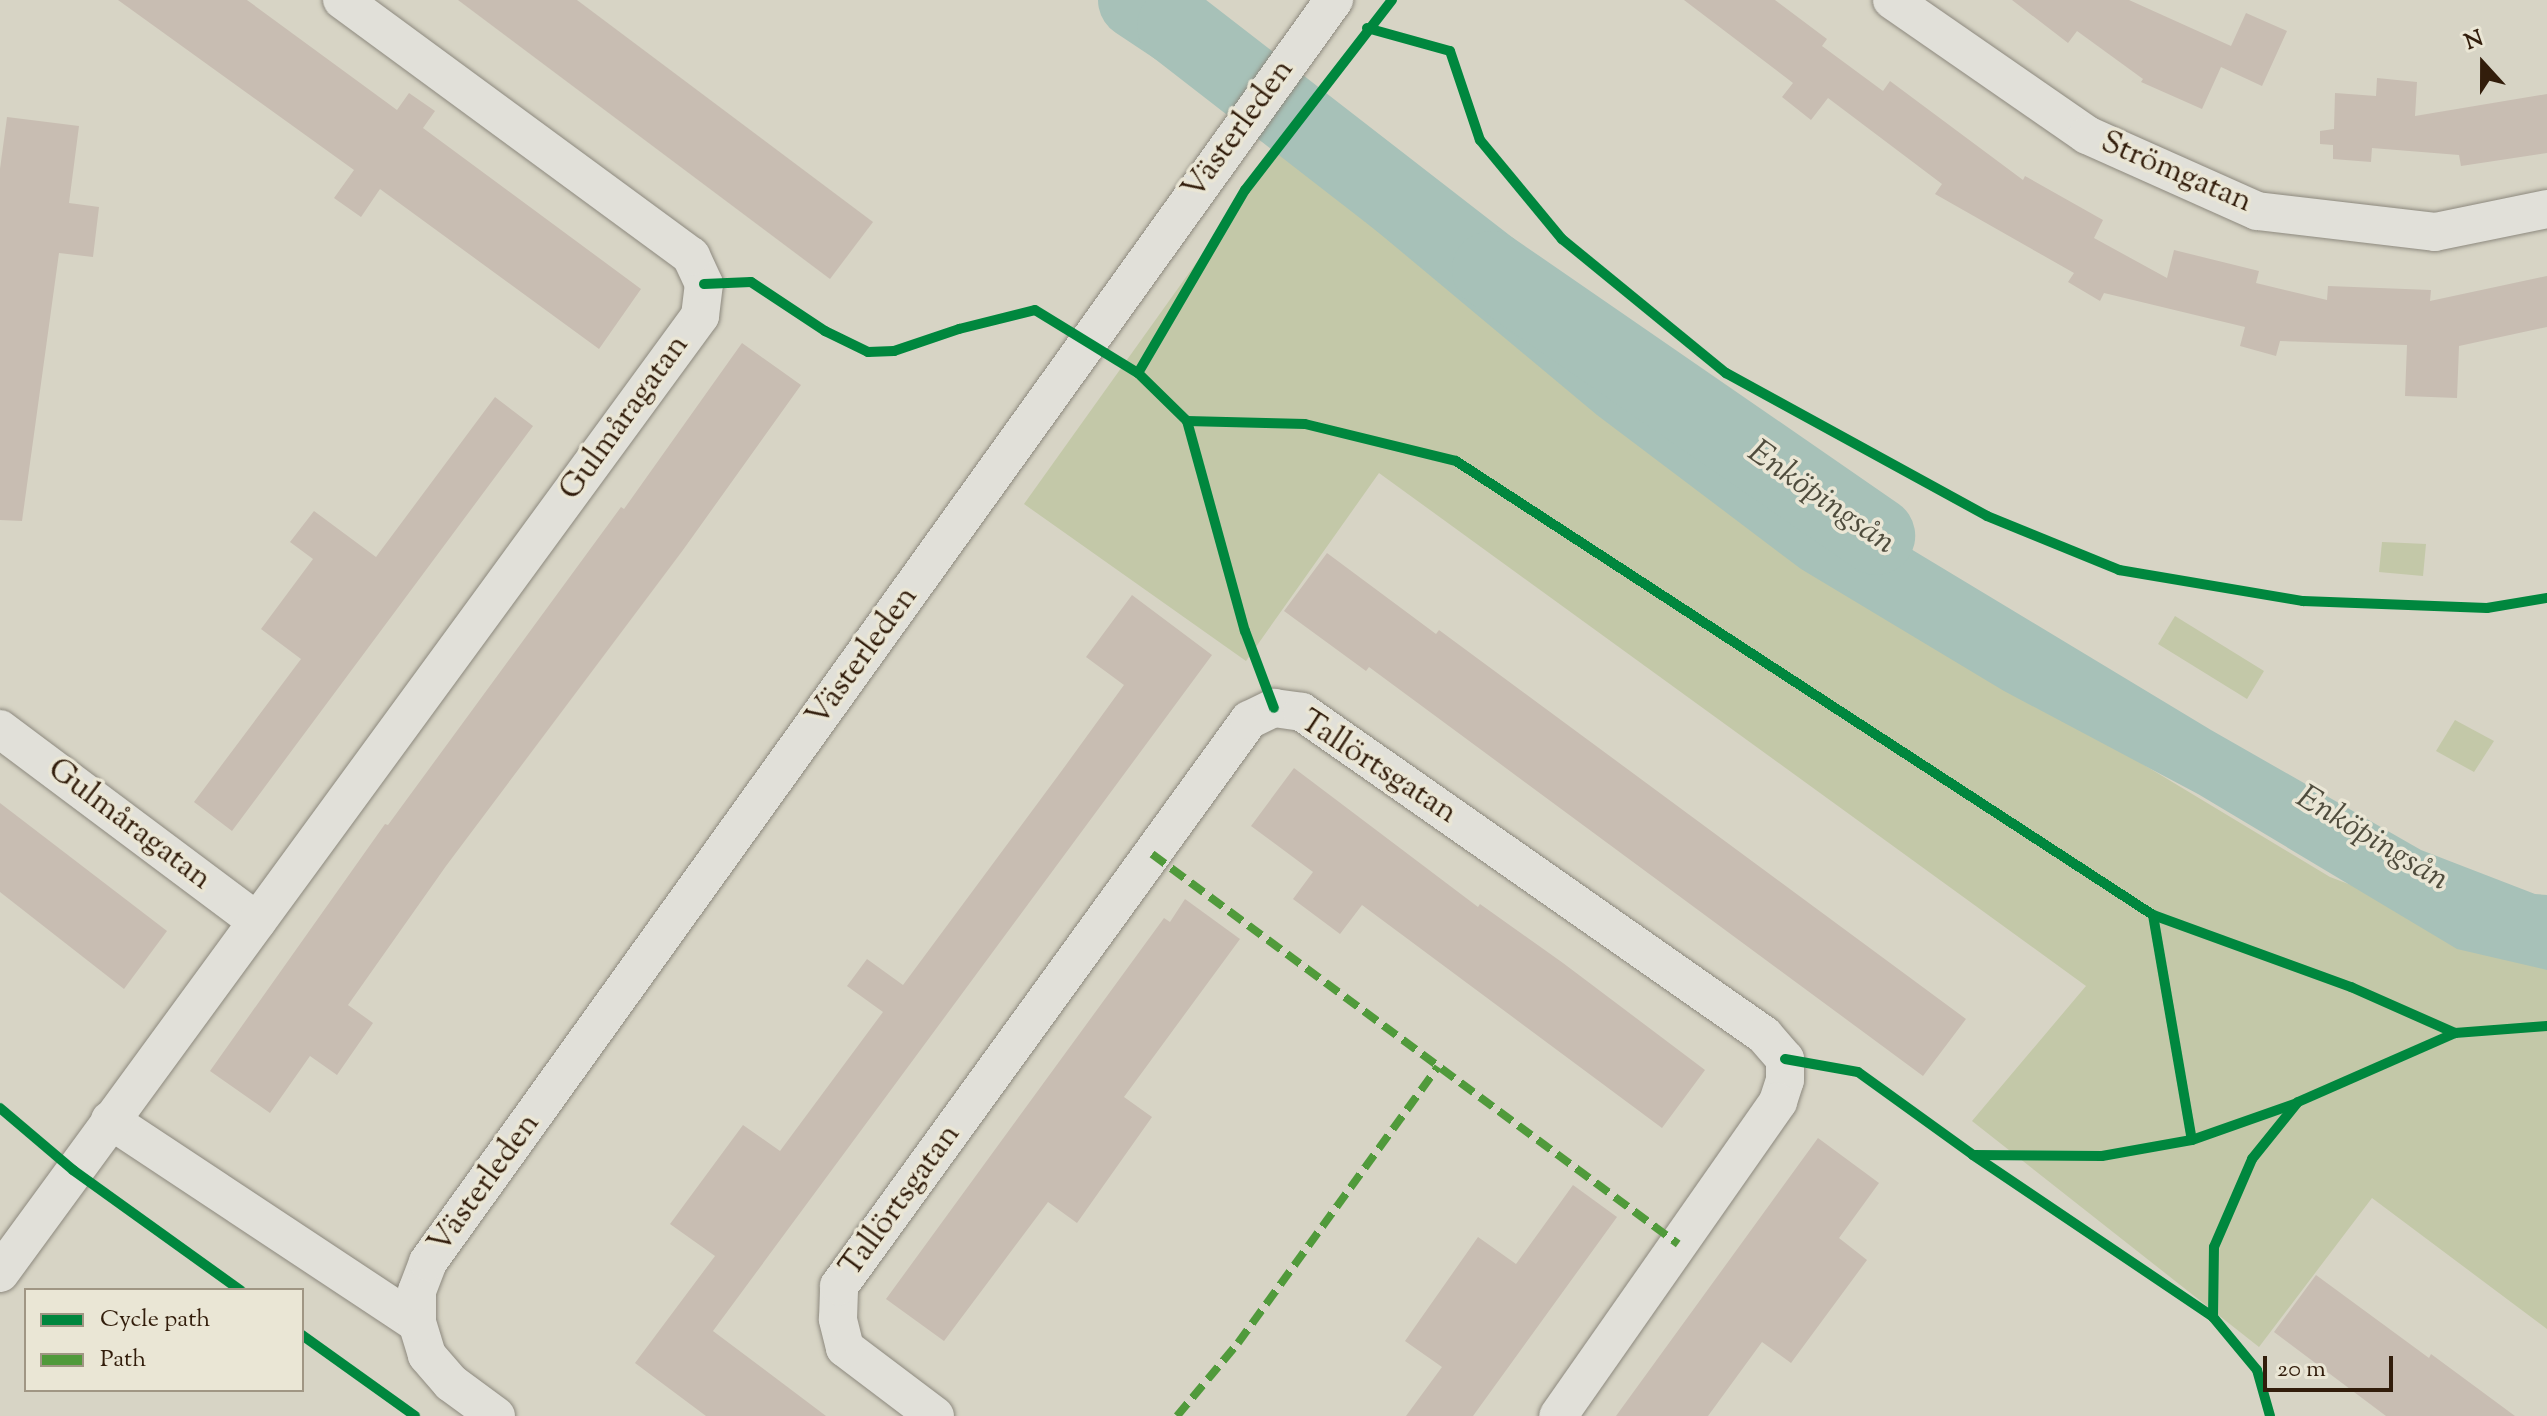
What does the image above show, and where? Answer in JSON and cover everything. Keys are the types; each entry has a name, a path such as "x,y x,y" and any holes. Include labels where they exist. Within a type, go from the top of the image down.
{"street":[{"name":"Gulmåragatan","path":"0,1273 700,316 704,284 691,256 342,0"},
{"name":"Strömgatan","path":"1892,0 2087,135 2257,211 2435,232 2547,209"},
{"name":"Västerleden","path":"417,1323 417,1291 428,1262 1329,6"},
{"name":"Tallörtsgatan","path":"935,1416 845,1348 838,1319 839,1286 1249,720 1274,708 1302,712 1764,1035 1785,1059 1785,1080 1778,1102 1558,1416"},
{"name":"Gulmåragatan","path":"0,729 257,921"},
{"path":"110,1120 417,1323 427,1355 451,1383 496,1416"}],"green space":[{"path":"1279,147 1683,459 1950,648 2330,877 2512,946 2547,950 2547,1329 2372,1198 2259,1347 1972,1121 2086,986 1379,473 1246,661 1024,504"},
{"path":"2382,542 2426,544 2423,576 2379,572"},
{"path":"2175,616 2264,671 2247,699 2158,644"},
{"path":"2455,720 2494,741 2474,772 2436,751"}],"water":[{"path":"1319,124 1614,370 2211,730 2421,850 2535,894 2547,895 2547,970 2457,949 2198,794 2004,691 1801,569 1597,415 1294,162"}],"building":[{"path":"118,0 247,0 397,110 409,93 435,111 423,128 641,289 599,349 380,189 361,217 334,198 354,170"},
{"path":"458,0 577,0 873,222 830,279"},
{"path":"1684,0 1775,0 1827,39 1822,46 1883,91 1890,81 2023,180 2025,176 2103,220 2094,238 2167,278 2174,250 2259,271 2256,283 2327,300 2328,286 2431,290 2430,301 2547,276 2547,327 2459,346 2457,398 2405,396 2407,345 2280,341 2276,356 2240,346 2245,327 2104,293 2100,301 2068,282 2074,273 1935,194 1942,184 1828,98 1811,120 1782,97 1793,83"},
{"path":"2012,0 2129,0 2231,46 2246,13 2287,31 2262,86 2221,67 2202,109 2141,82 2143,79 2077,31 2068,43"},
{"path":"2377,78 2417,82 2415,116 2547,94 2547,153 2461,166 2459,155 2372,148 2371,162 2333,159 2333,145 2320,144 2320,131 2334,129 2335,93 2376,96"},
{"path":"7,117 79,126 69,203 99,207 93,257 59,253 22,521 0,520 0,169"},
{"path":"742,343 801,385 683,550 446,866 348,1005 373,1023 337,1075 310,1056 270,1113 210,1071 385,824 388,825 621,507 624,509"},
{"path":"495,397 533,426 232,831 194,802 301,659 261,629 313,559 290,542 314,511 376,557"},
{"path":"1327,553 1436,634 1439,630 1966,1019 1923,1076 1369,667 1366,671 1284,611"},
{"path":"1132,595 1212,655 713,1331 826,1416 706,1416 635,1363 715,1256 670,1224 743,1125 780,1151 883,1012 847,986 867,959 903,985 1063,769 1124,685 1086,657"},
{"path":"1294,768 1478,907 1480,904 1563,963 1705,1070 1662,1128 1362,905 1340,934 1293,899 1313,872 1251,826"},
{"path":"0,803 167,931 124,989 0,892"},
{"path":"1185,899 1240,939 1124,1097 1152,1117 1077,1223 1048,1202 944,1341 886,1299 1164,918 1170,922"},
{"path":"1818,1138 1879,1183 1839,1238 1867,1260 1791,1363 1762,1342 1708,1416 1616,1416"},
{"path":"1573,1185 1617,1217 1473,1416 1406,1416 1442,1367 1405,1341 1478,1237 1516,1264"},
{"path":"2316,1275 2515,1416 2386,1416 2274,1332"}],"waterway":[{"name":"Enköpingsån","path":"1137,0 1176,26 1491,270 1876,536"}],"marked path":[{"path":"1152,854 1678,1244"},
{"path":"1177,1416 1238,1343 1438,1067"}],"cycle path":[{"path":"1392,0 1245,190 1138,373 1187,421 1305,424 1456,461 2153,915 2351,987 2455,1033 2547,1026"},
{"path":"1367,28 1450,51 1480,140 1562,239 1726,373 1987,516 2119,570 2303,601 2487,608 2547,598"},
{"path":"704,284 751,282 825,331 868,352 894,351 959,329 1035,310 1138,373"},
{"path":"1187,421 1245,631 1274,708"},
{"path":"2153,915 2192,1140"},
{"path":"2213,1317 2214,1247 2252,1159 2298,1102 2455,1033"},
{"path":"1785,1059 1858,1072 1973,1155 2213,1317 2257,1370 2270,1416"},
{"path":"1973,1155 2102,1156 2192,1140 2297,1103"},
{"path":"0,1108 73,1170 237,1288"},
{"path":"304,1336 415,1416"}]}
